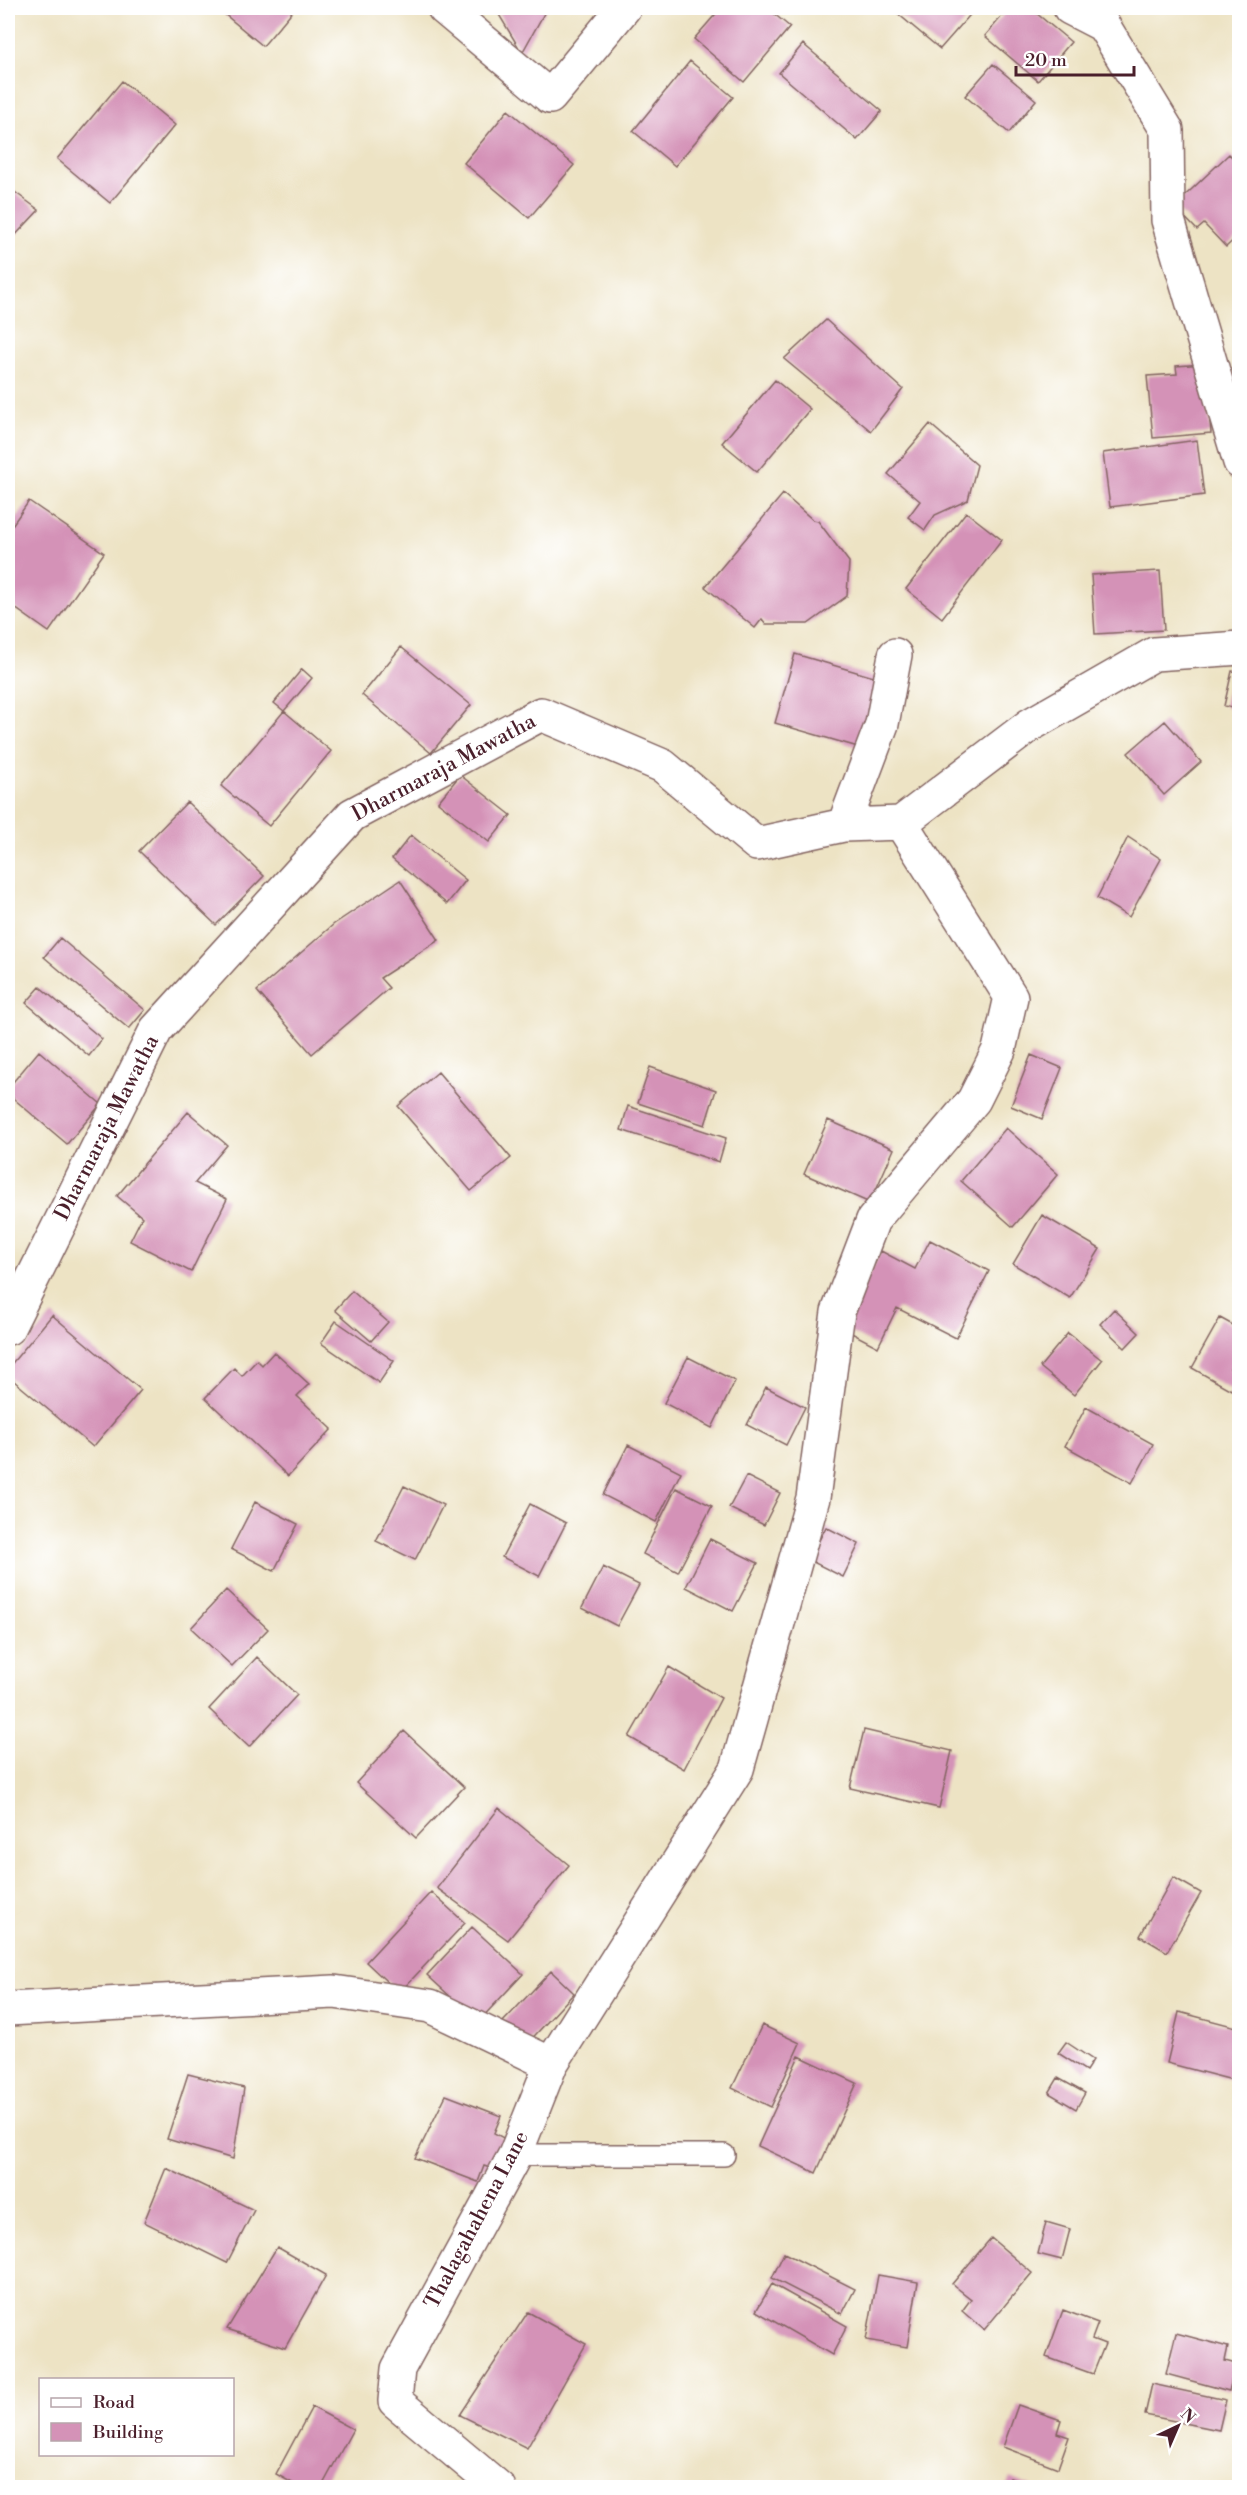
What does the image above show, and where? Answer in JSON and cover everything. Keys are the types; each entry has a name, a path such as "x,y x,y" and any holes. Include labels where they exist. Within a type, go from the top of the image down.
{"street":[{"path":"444,8 550,97 624,8"},
{"path":"1071,8 1103,26 1167,130 1168,220 1239,462"},
{"path":"901,823 1030,725 1154,654 1239,648"},
{"path":"844,825 882,724 895,655"},
{"name":"Dharmaraja Mawatha","path":"8,1328 156,1030 352,815 541,714 663,766 757,844 844,825 901,823"},
{"name":"Thalagahahena Lane","path":"499,2487 395,2401 398,2369 515,2155 551,2064 737,1769 813,1498 838,1312 873,1220 974,1100 999,1050 1011,997 901,823"},
{"path":"8,2009 334,1992 430,2006 551,2064"}],"lane":[{"path":"515,2155 724,2155"}],"building":[{"path":"217,8 295,8 263,46"},
{"path":"495,8 547,8 522,53"},
{"path":"721,8 767,8 790,27 744,82 694,39"},
{"path":"891,8 976,8 940,49"},
{"path":"1009,8 1030,8 1071,42 1038,81 985,36"},
{"path":"803,44 882,111 857,140 779,73"},
{"path":"690,61 733,97 675,166 633,131"},
{"path":"993,64 1036,100 1009,133 965,96"},
{"path":"122,81 175,125 110,203 57,159"},
{"path":"508,110 574,165 529,218 464,163"},
{"path":"1229,154 1240,165 1240,234 1226,247 1204,224 1197,230 1174,206"},
{"path":"8,187 39,210 8,243"},
{"path":"826,320 903,389 871,431 784,359"},
{"path":"1204,364 1211,433 1153,438 1147,376 1177,374 1176,366"},
{"path":"775,380 810,409 757,472 722,443"},
{"path":"930,424 977,465 968,500 935,515 925,530 908,517 920,501 888,474"},
{"path":"1197,440 1204,495 1110,507 1103,453"},
{"path":"783,494 813,520 818,521 849,562 847,596 808,624 766,624 762,619 755,628 705,587"},
{"path":"29,501 104,553 49,632 8,603 8,531"},
{"path":"966,512 1002,540 942,618 906,589"},
{"path":"1160,571 1164,630 1095,634 1091,575"},
{"path":"401,647 471,705 431,753 362,695"},
{"path":"795,654 884,680 865,749 775,723"},
{"path":"302,669 312,678 284,711 274,703"},
{"path":"1232,671 1240,672 1240,710 1224,706"},
{"path":"284,711 331,751 269,826 221,786"},
{"path":"1165,721 1201,762 1164,795 1128,753"},
{"path":"460,775 511,815 489,842 438,802"},
{"path":"187,802 264,876 216,925 139,851"},
{"path":"411,835 466,880 447,904 392,859"},
{"path":"1128,837 1161,859 1129,917 1097,898"},
{"path":"400,880 439,940 380,978 389,988 312,1054 257,991 334,924"},
{"path":"60,938 145,1010 129,1029 44,957"},
{"path":"40,987 102,1039 89,1056 26,1003"},
{"path":"39,1051 101,1104 67,1144 8,1094 8,1088"},
{"path":"1031,1055 1062,1068 1042,1119 1011,1106"},
{"path":"650,1067 716,1090 705,1125 638,1103"},
{"path":"438,1072 511,1158 471,1191 398,1106"},
{"path":"628,1106 726,1138 719,1162 621,1130"},
{"path":"188,1112 227,1145 195,1183 227,1199 191,1272 130,1241 142,1217 117,1196"},
{"path":"828,1120 894,1149 870,1203 804,1174"},
{"path":"1006,1128 1058,1174 1013,1227 961,1181"},
{"path":"1042,1215 1100,1249 1070,1298 1013,1264"},
{"path":"930,1240 989,1271 956,1338 897,1308 878,1347 842,1328 881,1251 915,1269"},
{"path":"352,1291 388,1322 371,1341 335,1310"},
{"path":"1114,1309 1139,1333 1125,1348 1100,1324"},
{"path":"52,1315 141,1390 93,1447 8,1376 8,1368"},
{"path":"1220,1318 1240,1329 1240,1351 1230,1368 1240,1374 1231,1390 1192,1368"},
{"path":"336,1321 394,1361 379,1383 321,1343"},
{"path":"1068,1333 1102,1360 1074,1395 1040,1367"},
{"path":"274,1352 309,1384 297,1396 332,1429 288,1476 205,1398 234,1368 242,1376 257,1360 262,1365"},
{"path":"688,1357 735,1381 712,1428 664,1403"},
{"path":"766,1387 805,1407 786,1445 747,1425"},
{"path":"1086,1407 1153,1444 1132,1483 1065,1446"},
{"path":"628,1445 681,1472 656,1522 603,1495"},
{"path":"746,1476 780,1493 764,1525 729,1508"},
{"path":"404,1486 443,1505 415,1560 376,1541"},
{"path":"676,1488 712,1506 678,1572 643,1554"},
{"path":"255,1502 298,1524 274,1571 231,1549"},
{"path":"530,1504 566,1523 539,1576 502,1557"},
{"path":"826,1527 859,1544 843,1577 809,1560"},
{"path":"710,1539 758,1563 733,1611 686,1587"},
{"path":"603,1567 639,1585 617,1626 582,1608"},
{"path":"226,1590 268,1629 232,1666 191,1628"},
{"path":"257,1657 297,1695 249,1747 209,1709"},
{"path":"669,1667 721,1698 684,1769 629,1737"},
{"path":"864,1730 952,1751 939,1808 850,1788"},
{"path":"404,1731 464,1787 416,1838 356,1783"},
{"path":"499,1808 569,1865 508,1940 437,1888"},
{"path":"1173,1877 1201,1893 1167,1952 1140,1936"},
{"path":"431,1892 465,1923 399,1993 366,1962"},
{"path":"472,1927 523,1974 478,2022 427,1975"},
{"path":"551,1971 574,1993 525,2046 501,2024"},
{"path":"1179,2012 1240,2028 1240,2082 1167,2063"},
{"path":"762,2025 800,2043 771,2107 732,2088"},
{"path":"1066,2042 1093,2060 1086,2071 1058,2053"},
{"path":"799,2056 857,2083 816,2173 758,2146"},
{"path":"188,2074 244,2088 233,2159 167,2139"},
{"path":"1058,2078 1085,2093 1076,2109 1049,2093"},
{"path":"446,2095 501,2116 494,2133 509,2141 496,2170 484,2166 478,2182 415,2158"},
{"path":"166,2168 254,2210 227,2263 144,2222"},
{"path":"1046,2222 1070,2229 1062,2260 1038,2254"},
{"path":"991,2238 1032,2273 984,2330 962,2311 971,2299 952,2284"},
{"path":"277,2247 326,2275 285,2348 227,2329"},
{"path":"784,2253 855,2289 842,2314 772,2278"},
{"path":"878,2275 918,2282 907,2347 866,2340"},
{"path":"772,2284 847,2326 832,2355 756,2311"},
{"path":"1063,2310 1098,2323 1092,2339 1105,2344 1093,2374 1046,2357"},
{"path":"528,2312 586,2344 527,2448 460,2415"},
{"path":"1176,2333 1228,2347 1225,2361 1236,2364 1229,2391 1166,2374"},
{"path":"1152,2384 1226,2400 1219,2430 1145,2415"},
{"path":"1018,2405 1061,2420 1057,2433 1069,2437 1058,2468 1003,2447"},
{"path":"312,2407 353,2429 321,2488 301,2488 276,2474"},
{"path":"1010,2478 1032,2487 1032,2488 1006,2488"}]}
